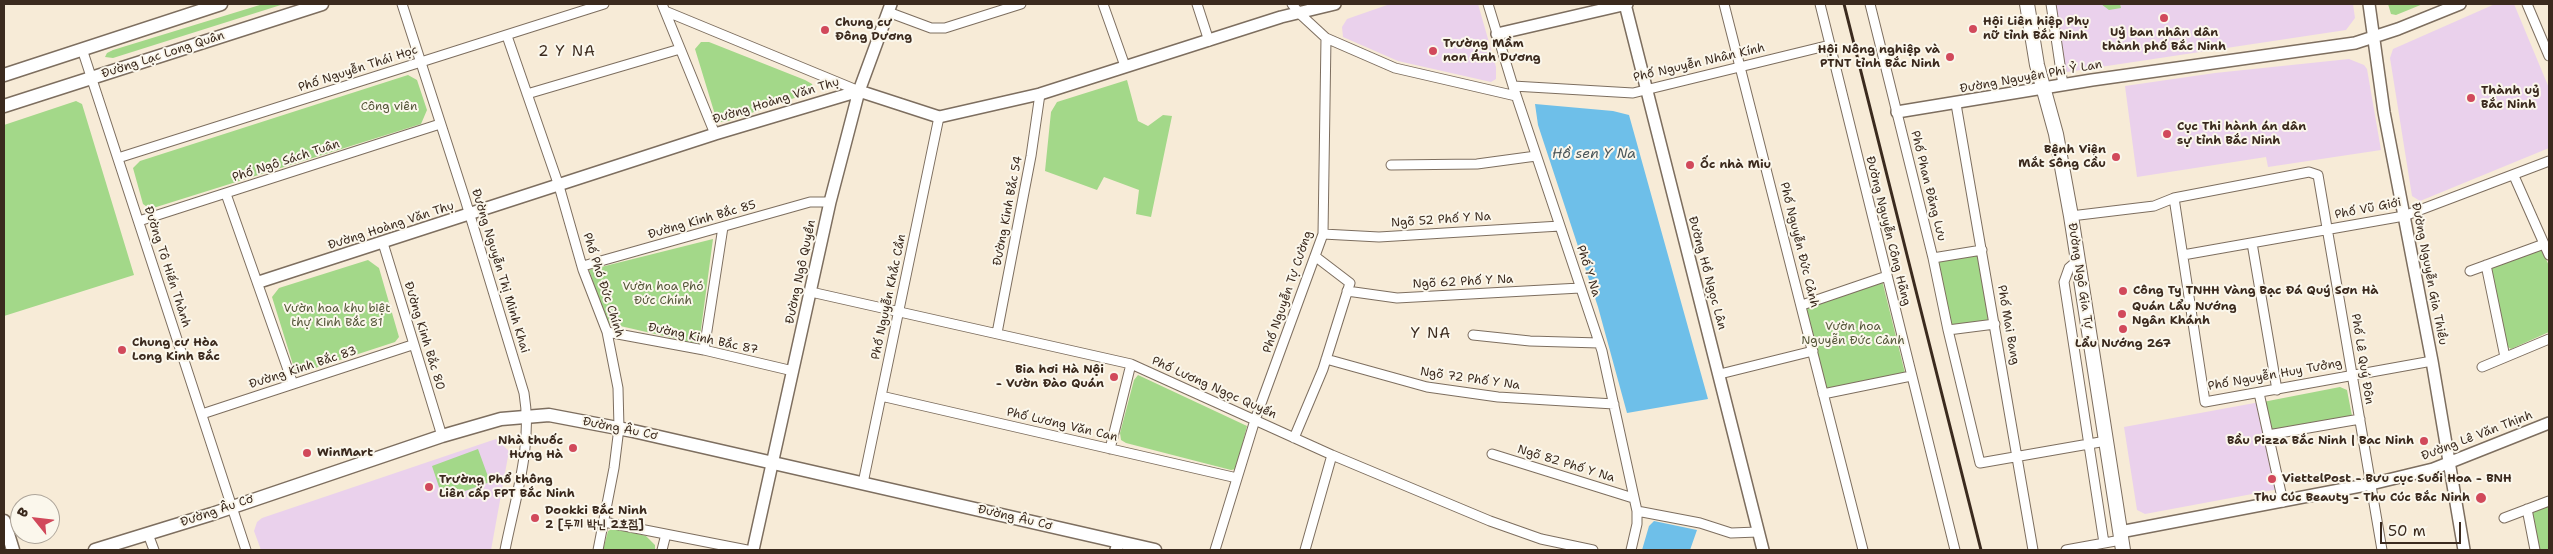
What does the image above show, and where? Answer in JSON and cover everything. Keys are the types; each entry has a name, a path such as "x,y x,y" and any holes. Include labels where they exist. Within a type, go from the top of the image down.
{"main road":[{"path":"4,75 221,4"},
{"name":"Đường Lạc Long Quân","path":"4,106 322,4"},
{"name":"Đường Ngô Gia Tự","path":"2027,4 2043,88 2056,134 2071,216 2121,541"},
{"name":"Đường Âu Cơ","path":"94,550 119,547 148,534 442,436 501,419 528,415 549,415 620,428 1045,524 1117,547 1155,550"},
{"path":"4,521 13,550"}],"street":[{"name":"Đường Nguyễn Thị Minh Khai","path":"402,4 470,214 524,393 528,415 527,439 504,550"},
{"name":"Phố Nguyễn Thái Học","path":"118,158 604,4"},
{"path":"890,8 914,23 937,28 957,25 1001,7 1020,4"},
{"path":"1103,4 1125,66"},
{"path":"1198,4 1209,40"},
{"path":"1292,4 1326,38 1394,68 1516,96"},
{"path":"940,117 1040,94 1281,18 1335,4"},
{"name":"Phố Y Na","path":"1488,4 1516,96 1599,343 1637,511 1637,524 1631,550"},
{"path":"1497,34 1626,4"},
{"name":"Đường Hồ Ngọc Lân","path":"1626,4 1645,89 1720,374 1763,550"},
{"name":"Phố Nguyễn Đức Cảnh","path":"1724,4 1802,305 1862,550"},
{"name":"Đường Nguyễn Công Hãng","path":"1820,4 1955,550"},
{"name":"Phố Phan Đăng Lưu","path":"1870,4 1898,112 1980,463 2019,456"},
{"path":"2051,4 2063,84"},
{"name":"Đường Nguyễn Gia Thiều","path":"2369,4 2384,112 2432,362 2464,550"},
{"name":"Đường Nguyên Phi Ỷ Lan","path":"1898,112 1956,104 2063,84 2355,43 2460,4"},
{"path":"2527,4 2549,56"},
{"path":"664,7 715,134"},
{"path":"664,7 859,91"},
{"name":"Đường Ngô Quyền","path":"753,550 830,202 859,91 890,8"},
{"name":"Phố Phó Đức Chính","path":"507,36 559,186 582,266 607,332 618,388 620,428 598,550"},
{"name":"Phố Nguyễn Tự Cường","path":"1215,550 1255,420 1323,234 1326,38"},
{"name":"Phố Nguyễn Nhân Kính","path":"1513,86 1633,92 1830,45"},
{"name":"Đường Tô Hiến Thành","path":"82,49 246,550"},
{"path":"527,94 680,49"},
{"name":"Đường Hoàng Văn Thụ","path":"259,282 715,134 859,91 940,117"},
{"name":"Đường Kinh Bắc 54","path":"997,333 1031,156 1040,94"},
{"name":"Phố Mai Bang","path":"1956,104 2034,550"},
{"name":"Phố Nguyễn Khắc Cần","path":"863,483 940,117"},
{"name":"Phố Ngô Sách Tuân","path":"139,221 440,124"},
{"path":"1392,164 1477,164 1536,156"},
{"name":"Phố Vũ Giới","path":"2183,255 2404,216 2514,176 2549,161"},
{"name":"Phố Lê Quý Đôn","path":"2174,198 2181,194 2314,173 2318,175 2382,550"},
{"path":"2514,176 2549,255"},
{"path":"226,194 259,282 293,384"},
{"path":"2071,216 2154,206 2174,198"},
{"name":"Phố Nguyễn Huy Tưởng","path":"2174,198 2205,402 2432,362"},
{"name":"Đường Kinh Bắc 85","path":"582,266 810,202 830,202"},
{"name":"Ngõ 52 Phố Y Na","path":"1323,234 1379,237 1560,226"},
{"path":"704,350 723,227"},
{"name":"Đường Kinh Bắc 80","path":"383,243 412,345 442,436"},
{"path":"2252,243 2277,390"},
{"path":"2470,270 2544,244"},
{"path":"1932,258 1982,250"},
{"path":"1294,438 1326,359 1350,283 1316,257"},
{"path":"2077,261 2069,268 2064,282 2104,543"},
{"path":"2486,265 2505,357"},
{"path":"1802,305 1886,276"},
{"name":"Ngõ 62 Phố Y Na","path":"1347,291 1397,298 1580,288"},
{"name":"Phố Lương Ngọc Quyến","path":"811,292 1131,364 1332,455 1518,532 1590,550"},
{"path":"1948,330 1995,324"},
{"name":"Đường Kinh Bắc 87","path":"607,332 704,350 793,371"},
{"path":"1473,335 1530,341 1599,343"},
{"path":"2482,368 2549,338"},
{"name":"Đường Kinh Bắc 83","path":"202,414 412,345"},
{"path":"1720,374 1813,351"},
{"name":"Ngõ 72 Phố Y Na","path":"1326,359 1427,387 1498,397 1614,404"},
{"path":"1110,449 1131,364"},
{"path":"1823,394 1911,376"},
{"path":"2259,393 2282,502"},
{"name":"Phố Lương Văn Can","path":"881,396 1237,478"},
{"path":"2268,436 2360,418"},
{"name":"Đường Lê Văn Thịnh","path":"2121,541 2282,502 2371,484 2450,463 2548,425"},
{"path":"2019,456 2106,441"},
{"name":"Ngõ 82 Phố Y Na","path":"1492,454 1633,498"},
{"path":"1305,550 1332,455"},
{"path":"2504,518 2549,500"},
{"path":"2527,510 2535,550"},
{"path":"1637,511 1700,523 1731,533 1758,532"},
{"path":"604,522 747,550"},
{"path":"148,534 154,550"},
{"path":"662,550 666,534"},
{"path":"2066,550 2121,541"}],"shaded area":[{"name":"Trường Mầm non Ánh Dương","path":"1390,4 1478,4 1496,67 1496,79 1491,82 1398,61 1343,37 1342,27 1347,19"},
{"path":"2048,4 2353,4 2355,18 2346,30 2067,72 2065,71"},
{"name":"Thành uỷ Bắc Ninh","path":"2495,4 2514,4 2549,88 2549,148 2420,201 2412,196 2390,58 2393,49"},
{"path":"2349,59 2364,65 2367,69 2381,150 2268,167 2266,157 2137,177 2125,86 2215,73"},
{"path":"2260,402 2279,489 2145,514 2137,510 2124,427"},
{"name":"Trường Phổ thông Liên cấp FPT Bắc Ninh","path":"496,439 509,451 491,550 261,550 254,531 257,522 262,518"}],"green space":[{"path":"263,4 284,4 113,58 105,57 107,53 113,50"},
{"path":"2101,4 2120,4 2121,8 2109,10"},
{"path":"2388,4 2423,4 2396,15 2391,14"},
{"path":"701,42 709,42 805,80 812,84 813,87 809,93 721,122 716,118 695,49"},
{"name":"Công viên","path":"408,75 417,80 427,110 421,124 150,209 143,204 133,168 140,161"},
{"path":"1127,80 1138,121 1148,126 1163,115 1172,116 1151,217 1136,214 1139,190 1104,177 1097,190 1045,171 1051,112 1057,102"},
{"path":"76,101 82,104 134,275 4,316 4,125"},
{"name":"Vườn hoa Phó Đức Chính","path":"713,239 699,344 607,323 589,270"},
{"path":"2542,249 2549,266 2549,332 2511,349 2506,346 2490,266"},
{"path":"1980,251 1991,322 1950,327 1937,259"},
{"name":"Vườn hoa khu biệt thự Kinh Bắc 81","path":"368,260 379,268 399,337 395,342 300,373 295,371 272,297 279,288"},
{"name":"Vườn hoa Nguyễn Đức Cảnh","path":"1882,280 1905,373 1827,390 1804,306"},
{"path":"1138,375 1247,426 1236,469 1231,470 1126,443 1121,440 1120,433 1134,380"},
{"path":"2340,387 2347,390 2352,416 2271,433 2263,402"},
{"path":"478,449 490,482 443,499 432,466"},
{"path":"2549,502 2549,550 2538,550 2531,513 2534,509"},
{"path":"614,528 646,536 655,545 655,550 603,550 608,531"}],"water":[{"name":"Hồ sen Y Na","path":"1535,104 1613,111 1629,115 1708,399 1627,413 1598,307 1538,125"},
{"path":"1654,521 1697,530 1690,550 1642,550 1649,526"}],"railway":[{"path":"1844,4 1981,550"}],"place":[{"name":"Uỷ ban nhân dân thành phố Bắc Ninh","path":"2164,18"},
{"name":"Hội Liên hiệp Phụ nữ tỉnh Bắc Ninh","path":"1973,29"},
{"name":"Chung cư Đông Dương","path":"825,30"},
{"name":"Trường Mầm non Ánh Dương","path":"1433,51"},
{"name":"Hội Nông nghiệp và PTNT tỉnh Bắc Ninh","path":"1950,57"},
{"name":"Thành uỷ Bắc Ninh","path":"2471,98"},
{"name":"Cục Thi hành án dân sự tỉnh Bắc Ninh","path":"2167,134"},
{"name":"Bệnh Viện Mắt Sông Cầu","path":"2116,157"},
{"name":"Ốc nhà Miu","path":"1690,165"},
{"name":"Công Ty TNHH Vàng Bạc Đá Quý Sơn Hà","path":"2123,291"},
{"name":"Quán Lẩu Nướng Ngân Khánh","path":"2122,314"},
{"name":"Lẩu Nướng 267","path":"2123,329"},
{"name":"Chung cư Hòa Long Kinh Bắc","path":"122,350"},
{"name":"Bia hơi Hà Nội - Vườn Đào Quán","path":"1114,377"},
{"name":"Bầu Pizza Bắc Ninh | Bac Ninh","path":"2424,441"},
{"name":"Nhà thuốc Hưng Hà","path":"573,448"},
{"name":"WinMart","path":"307,453"},
{"name":"ViettelPost - Bưu cục Suối Hoa - BNH","path":"2272,479"},
{"name":"Trường Phổ thông Liên cấp FPT Bắc Ninh","path":"429,487"},
{"name":"Thu Cúc Beauty - Thu Cúc Bắc Ninh","path":"2481,498"},
{"name":"Dookki Bắc Ninh 2 [두끼 박닌 2호점]","path":"535,518"}],"district":[{"name":"2 Y NA","path":"567,52"},
{"name":"Y NA","path":"1431,334"}]}
